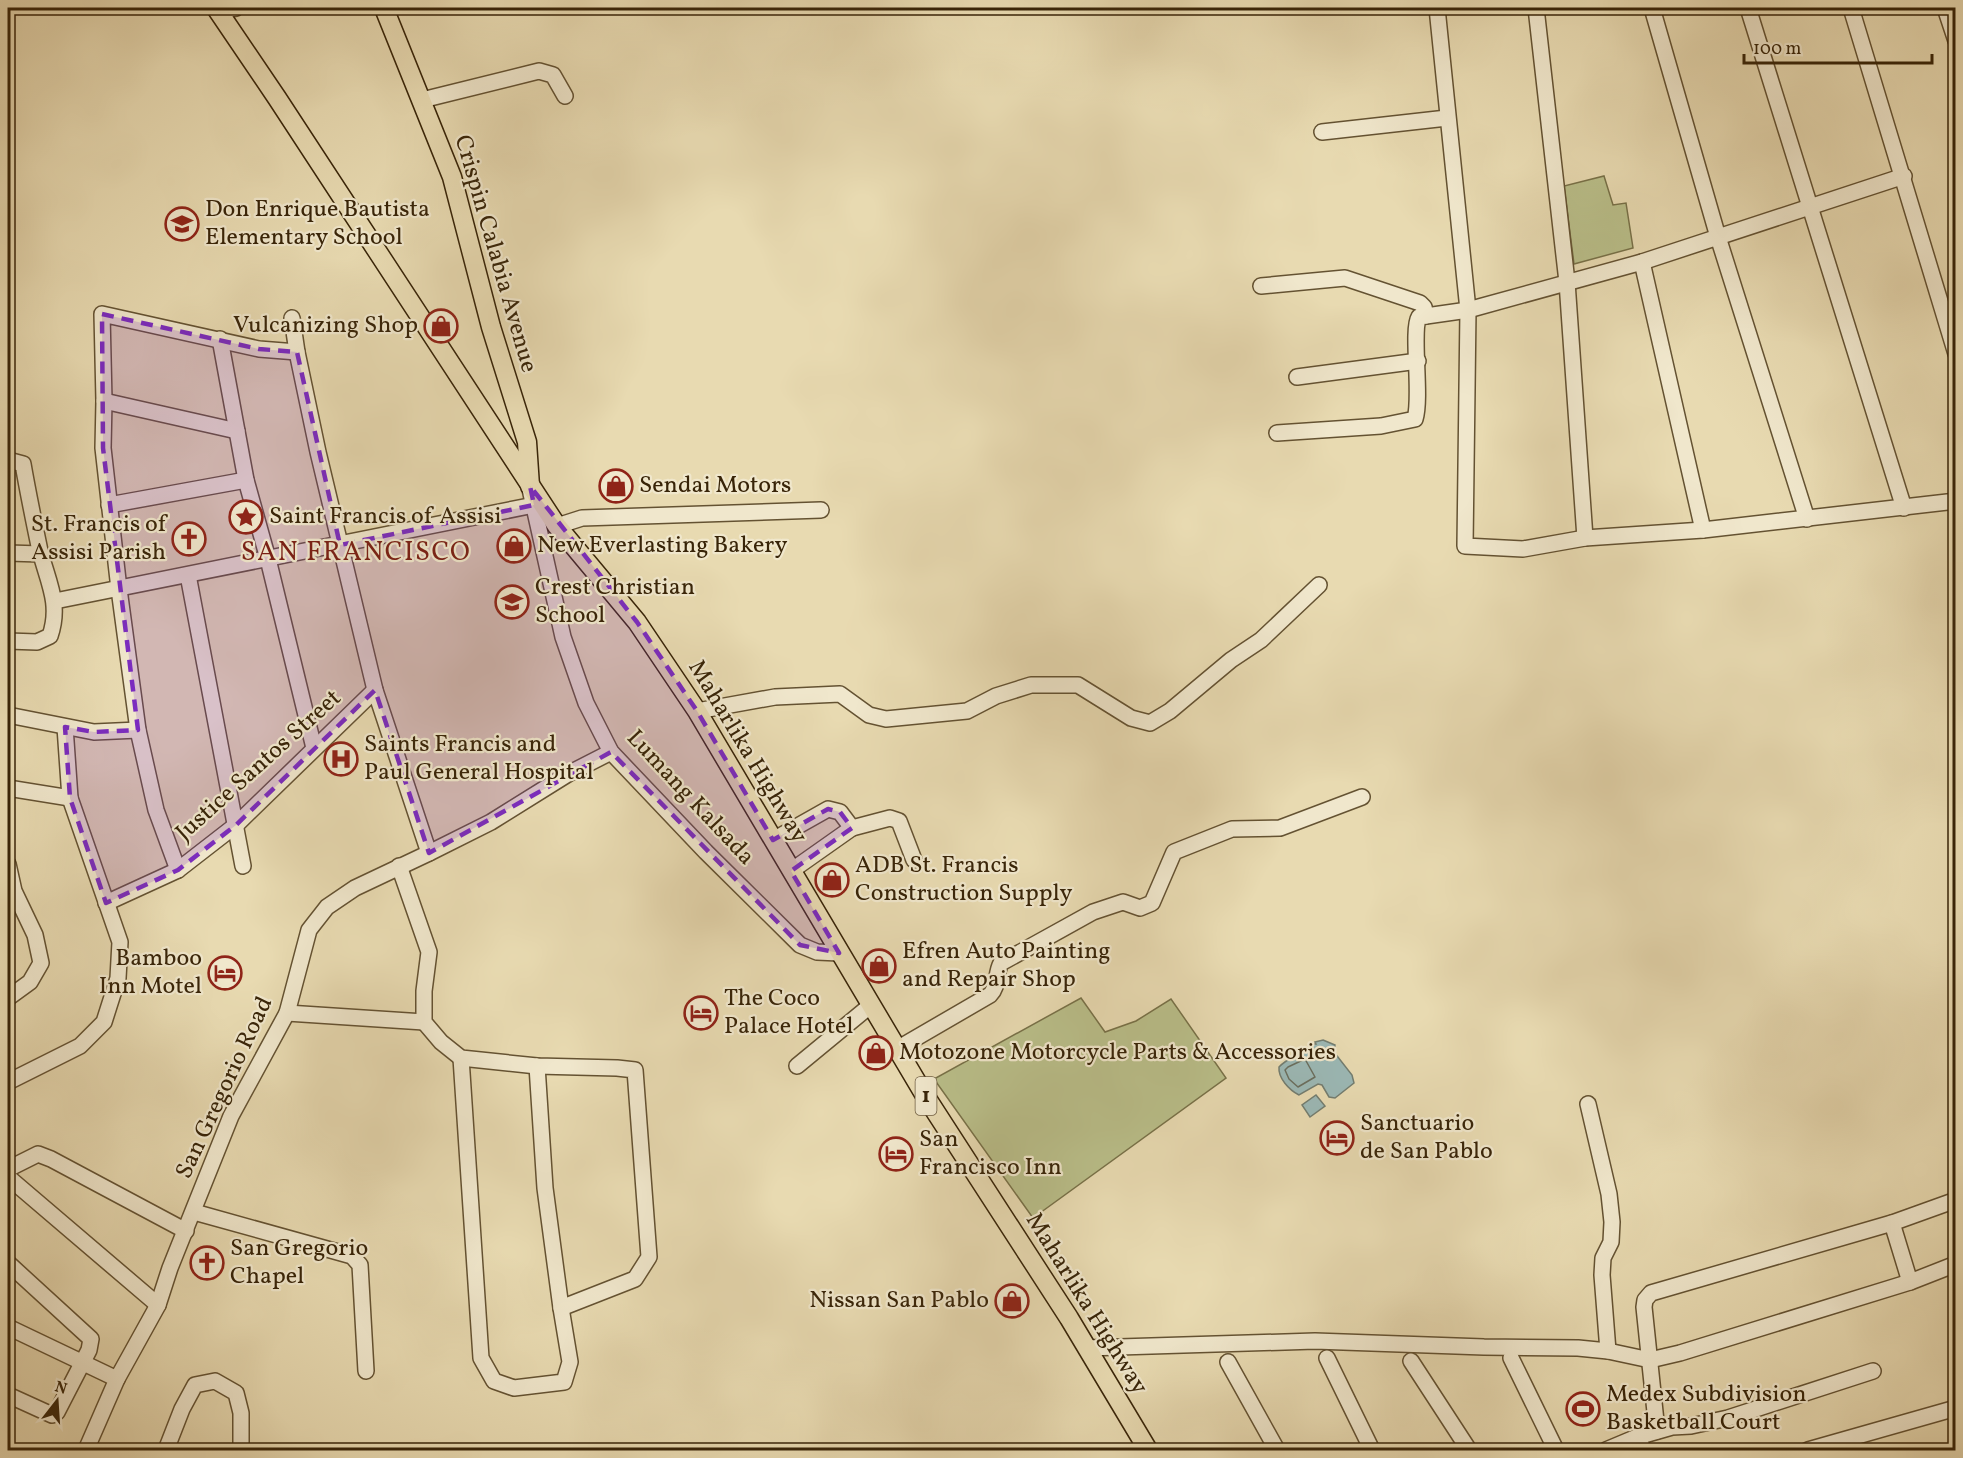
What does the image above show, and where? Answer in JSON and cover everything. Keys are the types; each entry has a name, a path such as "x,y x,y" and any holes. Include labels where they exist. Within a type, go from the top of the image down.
{"main road":[{"name":"Crispin Calabia Avenue","path":"384,8 452,177 491,327 527,442 530,486"},
{"name":"Maharlika Highway","path":"223,9 278,98 557,526 637,622 697,711 897,1049 1070,1318 1148,1450"}],"street":[{"path":"1437,8 1468,309 1465,546 1523,549 1585,538 1703,530 1956,501"},
{"path":"1536,8 1567,282 1585,538"},
{"path":"1652,8 1718,237 1807,519"},
{"path":"1748,8 1904,508"},
{"path":"1851,8 1904,176 1956,354"},
{"path":"1945,8 1956,41"},
{"path":"422,100 539,71 553,75 565,96"},
{"path":"1322,132 1447,118"},
{"path":"1277,433 1381,426 1415,420 1418,362 1415,324 1419,317 1468,309 1642,262 1904,176"},
{"path":"1642,262 1703,530"},
{"path":"1261,286 1345,278 1420,303 1426,316"},
{"path":"178,870 156,810 138,730 118,589 103,448 105,402 102,314 260,349 297,352"},
{"path":"292,318 297,352 340,545 375,690 429,853"},
{"path":"220,339 246,480 268,559 314,748"},
{"path":"1297,376 1418,362"},
{"path":"105,402 237,431"},
{"path":"8,460 23,464 41,554 55,601 55,621 50,636 37,642 8,641"},
{"path":"109,505 246,480"},
{"name":"Lumang Kalsada","path":"530,486 563,637 586,703 611,752 706,852 800,945 818,952 839,953"},
{"path":"55,601 534,505"},
{"path":"557,526 592,517 821,510"},
{"path":"8,553 41,554"},
{"path":"188,575 243,866"},
{"path":"697,711 775,697 840,694 869,715 886,719 967,711 996,696 1031,685 1078,685 1131,718 1150,723 1170,711 1231,660 1261,640 1319,585"},
{"name":"Justice Santos Street","path":"106,903 178,870 236,825 375,690"},
{"path":"8,716 94,732 138,730"},
{"path":"8,1082 80,1046 104,1022 118,978 120,942 70,798 65,726"},
{"name":"San Gregorio Road","path":"86,1450 117,1379 158,1305 170,1268 231,1116 288,1013 309,930 327,907 355,888 491,822 568,774 611,752"},
{"path":"8,788 70,798"},
{"path":"897,1049 990,995 996,984 997,971 1001,963 1011,957 1093,912 1123,902 1140,908 1152,903 1174,852 1232,829 1280,828 1362,797"},
{"path":"773,840 828,809 840,812 852,828"},
{"path":"790,871 852,828 890,818 899,821 914,860"},
{"path":"8,864 14,891 35,935 42,963 30,982 8,998"},
{"path":"399,866 429,952 423,1022 441,1042 461,1058 537,1066 635,1070 649,1257 635,1279 561,1308"},
{"path":"797,1066 871,1005"},
{"path":"288,1013 423,1022"},
{"path":"461,1058 481,1358 494,1381 514,1388 564,1382 570,1362 545,1188 537,1066"},
{"path":"1588,1104 1609,1194 1612,1222 1611,1242 1604,1258 1602,1275 1608,1351"},
{"path":"8,1169 38,1154 186,1231"},
{"path":"8,1177 158,1305"},
{"path":"1643,1442 1650,1360 1644,1307 1645,1300 1651,1293 1892,1223 1956,1200"},
{"path":"194,1212 352,1256 360,1265 366,1371"},
{"path":"1892,1223 1910,1282"},
{"path":"8,1263 91,1340 89,1350 57,1412 52,1416 8,1395"},
{"path":"1087,1348 1315,1341 1578,1348 1608,1351 1650,1360 1680,1353 1910,1282 1956,1264"},
{"path":"8,1327 117,1379"},
{"path":"1327,1358 1372,1450"},
{"path":"1510,1358 1556,1450"},
{"path":"1411,1361 1469,1450"},
{"path":"1228,1362 1277,1450"},
{"path":"1606,1450 1728,1418 1873,1371"},
{"path":"166,1450 182,1409 195,1385 215,1381 236,1393 241,1413 241,1450"},
{"path":"1809,1450 1831,1447 1956,1408"}],"highlighted area":[{"path":"102,314 259,349 297,352 340,545 534,505 530,486 637,622 697,711 773,840 828,809 840,812 852,828 791,871 839,953 800,945 611,752 429,853 375,690 236,825 178,870 106,903 70,798 65,727 94,732 138,730 103,448"}],"green space":[{"path":"1604,176 1613,205 1626,203 1633,248 1574,264 1564,186"},
{"path":"1081,998 1105,1032 1136,1021 1171,999 1226,1078 1033,1218 934,1079"}],"water":[{"path":"1323,1040 1335,1045 1334,1052 1352,1075 1354,1083 1335,1098 1329,1097 1322,1085 1318,1084 1299,1095 1285,1083 1280,1075 1279,1067 1316,1044 1315,1042"},
{"path":"1316,1095 1325,1106 1310,1117 1302,1105"}],"place":[{"name":"Don Enrique Bautista Elementary School","path":"182,224"},
{"name":"Vulcanizing Shop","path":"441,326"},
{"name":"Sendai Motors","path":"616,486"},
{"name":"Saint Francis of Assisi","path":"246,517"},
{"name":"St. Francis of Assisi Parish","path":"189,539"},
{"name":"New Everlasting Bakery","path":"514,546"},
{"name":"Crest Christian School","path":"512,602"},
{"name":"Saints Francis and Paul General Hospital","path":"341,759"},
{"name":"ADB St. Francis Construction Supply","path":"832,880"},
{"name":"Efren Auto Painting and Repair Shop","path":"879,966"},
{"name":"Bamboo Inn Motel","path":"225,973"},
{"name":"The Coco Palace Hotel","path":"701,1013"},
{"name":"Motozone Motorcycle Parts & Accessories","path":"876,1053"},
{"name":"Sanctuario de San Pablo","path":"1337,1138"},
{"name":"San Francisco Inn","path":"896,1154"},
{"name":"San Gregorio Chapel","path":"207,1263"},
{"name":"Nissan San Pablo","path":"1012,1301"},
{"name":"Medex Subdivision Basketball Court","path":"1583,1409"}],"district":[{"name":"SAN FRANCISCO","path":"356,553"}]}
